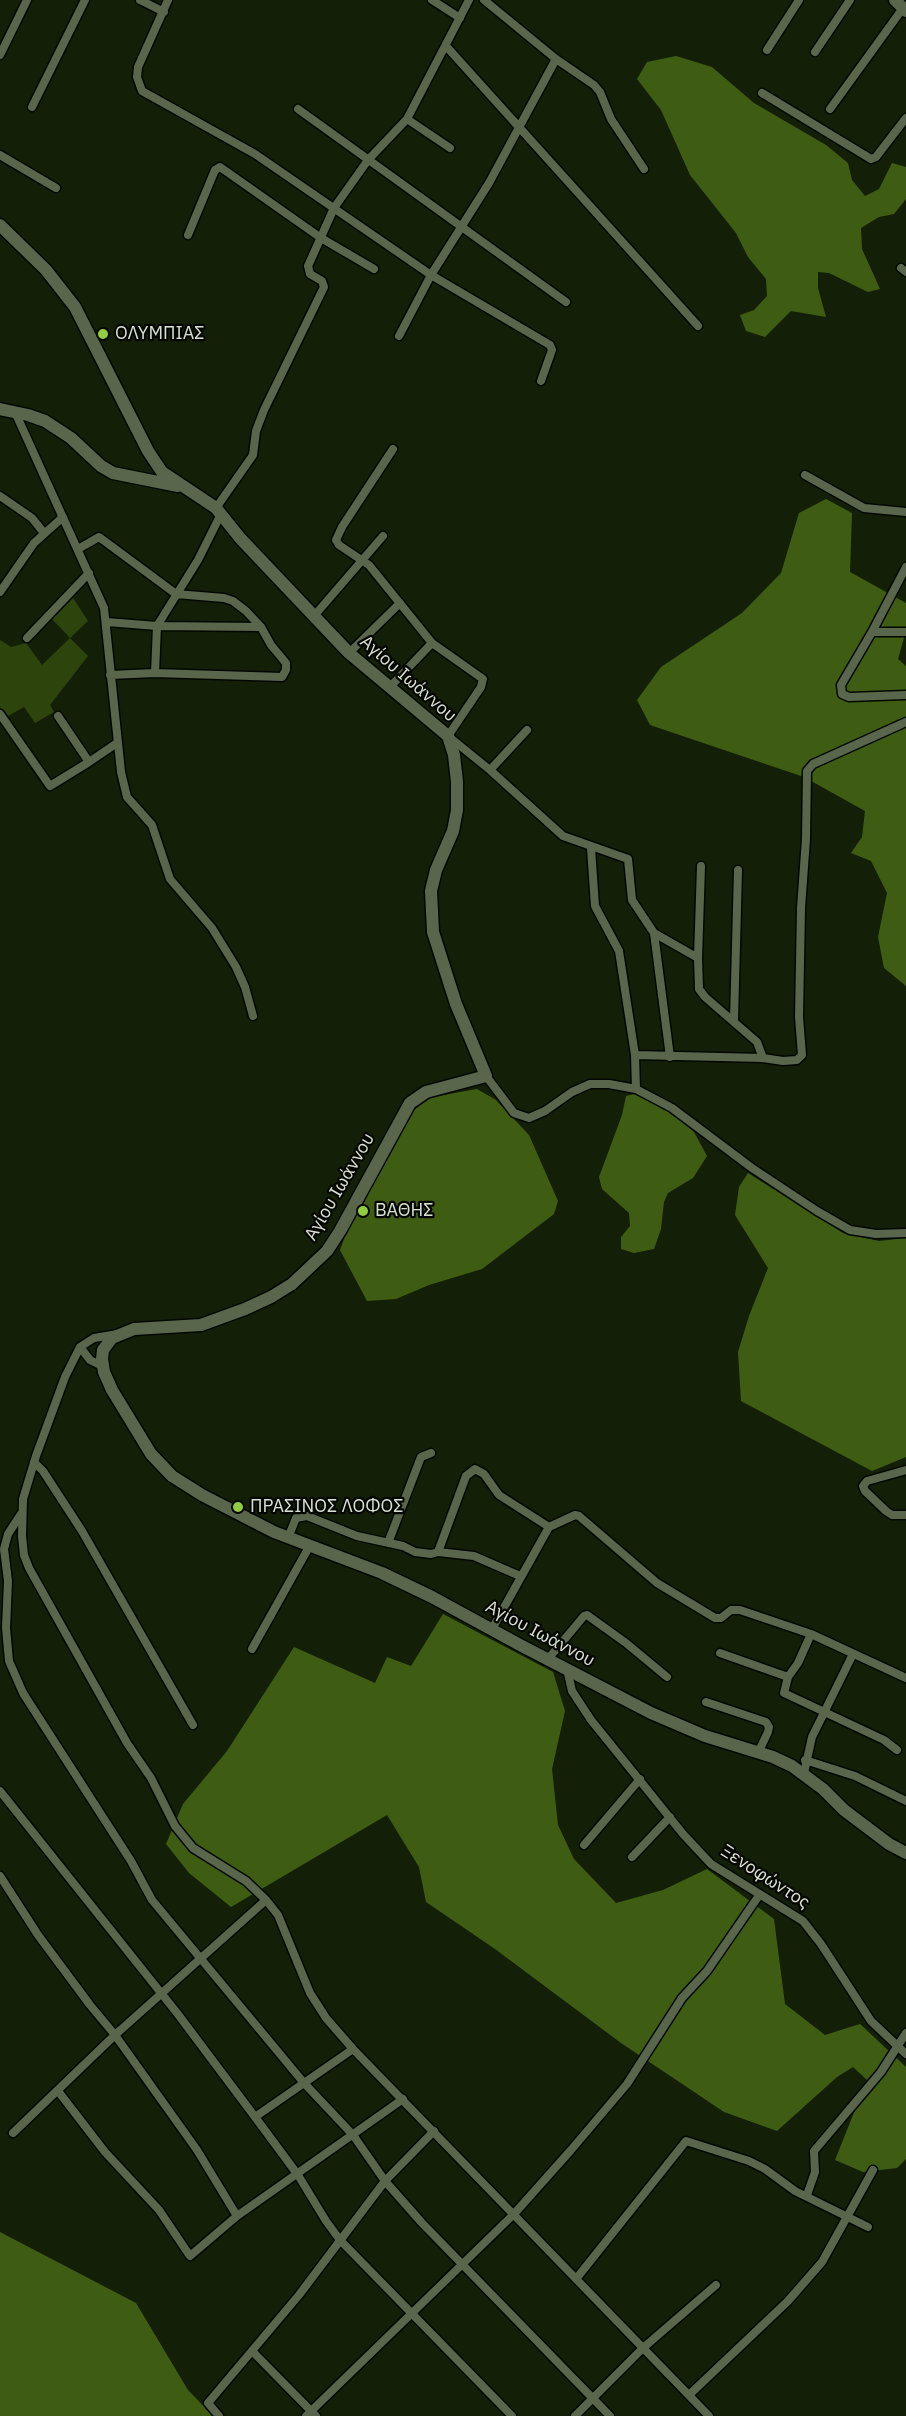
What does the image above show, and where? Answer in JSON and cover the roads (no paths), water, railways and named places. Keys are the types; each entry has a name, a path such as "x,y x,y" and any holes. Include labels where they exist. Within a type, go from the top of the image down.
{"street":[{"path":"0,55 27,0"},
{"path":"32,107 85,0"},
{"path":"140,0 164,12"},
{"path":"168,0 138,67 138,84 142,91 255,154 431,275 550,345 552,350 541,381"},
{"path":"432,0 460,18"},
{"path":"155,673 157,626 198,560 219,511 253,455 256,431 264,410 324,287 322,281 308,270 308,266 334,208 368,160 407,119 469,0"},
{"path":"484,0 600,92 611,119 644,169"},
{"path":"767,50 799,0"},
{"path":"815,52 850,0"},
{"path":"830,109 901,7"},
{"path":"446,46 698,326"},
{"path":"399,336 431,275 489,183 556,59"},
{"path":"762,93 870,159 876,158 906,118"},
{"path":"298,109 566,302"},
{"path":"407,119 450,148"},
{"path":"0,155 56,188"},
{"path":"188,236 215,170 220,167 321,238 374,269"},
{"path":"0,225 46,270 75,307 148,451 162,472 182,487"},
{"name":"Αγίου Ιωάννου","path":"0,409 15,411 45,421 60,430 101,466 113,473 182,487 219,511 248,546 350,653 448,736 454,754 457,810 453,831 442,854 431,891 433,932 456,1004 486,1076 426,1092 410,1103 327,1251 292,1284 272,1298 201,1325 140,1329 118,1334"},
{"path":"15,411 104,608 117,743 127,797 152,825 163,864 170,879 212,927 236,967 253,1016"},
{"path":"393,449 336,536 339,545 369,565 432,643 483,679 484,683 448,736 563,836 591,848 621,855 628,859 632,900 654,933 670,1057"},
{"path":"805,475 864,508 906,512"},
{"path":"0,496 32,518 44,533"},
{"path":"0,592 26,554 44,533 63,517"},
{"path":"314,616 364,561 383,536"},
{"path":"78,549 99,537 176,594 224,598 233,601 261,627 285,663 286,670 282,677 155,673 110,675"},
{"path":"906,569 841,685 842,694 849,697 906,695"},
{"path":"27,638 89,573"},
{"path":"350,653 400,603"},
{"path":"107,622 157,626 261,627"},
{"path":"872,632 906,632"},
{"path":"389,688 432,643"},
{"path":"0,714 50,786 117,743"},
{"path":"58,716 89,762"},
{"path":"635,1055 763,1058 783,1061 797,1060 802,1055 799,1017 807,771 813,764 906,722"},
{"path":"490,771 527,730"},
{"path":"591,848 595,906 619,951 635,1055 636,1089"},
{"path":"701,866 699,989 705,997 757,1042 763,1058"},
{"path":"734,1020 738,870"},
{"path":"654,933 698,958"},
{"path":"486,1076 514,1113 529,1118 590,1084 609,1084 636,1089 672,1108 752,1168 817,1212 850,1230 876,1234 906,1233"},
{"path":"118,1334 94,1338 80,1347 65,1377 34,1462 21,1513 8,1534 4,1549 8,1581 6,1628 9,1661 23,1693 131,1861 152,1900 304,2083 353,2135 385,2181 422,2223 610,2416"},
{"path":"80,1347 90,1360 102,1366 106,1345 118,1334"},
{"name":"Αγίου Ιωάννου","path":"102,1366 132,1424 160,1465 172,1476 202,1495 288,1538 382,1573 432,1597 651,1713 705,1736 773,1757 804,1773 844,1810 889,1844 906,1853"},
{"path":"388,1543 421,1457 431,1453"},
{"path":"34,1462 43,1471 82,1531 193,1725"},
{"path":"438,1552 466,1476 475,1469 484,1474 499,1495 549,1527"},
{"path":"906,1470 867,1481 863,1486 865,1491 886,1512 892,1515 906,1515"},
{"path":"21,1513 24,1555 29,1568 127,1743 151,1778 175,1826 193,1848 246,1881 266,1899 282,1921 310,1993 326,2018 353,2049 709,2416"},
{"path":"288,1538 296,1518 302,1515 357,1536 424,1554 438,1552 474,1556 520,1576"},
{"path":"492,1629 549,1527 575,1515 657,1583 715,1617 721,1618 731,1610 740,1610 811,1634 906,1678"},
{"path":"252,1649 309,1546"},
{"path":"548,1659 587,1615 620,1638 666,1677"},
{"path":"811,1634 798,1663 788,1677 784,1693 884,1740 897,1750"},
{"path":"720,1653 788,1677"},
{"path":"804,1773 812,1737 853,1654"},
{"name":"Ξενοφώντος","path":"567,1669 572,1691 582,1707 711,1864 790,1911 812,1930 871,2021 906,2054"},
{"path":"706,1701 766,1722 769,1727 768,1732 758,1753"},
{"path":"806,1760 855,1776 906,1801"},
{"path":"584,1845 640,1779"},
{"path":"0,1791 161,1992 298,2175 340,2240 512,2416"},
{"path":"632,1857 670,1816"},
{"path":"0,1876 38,1935 115,2035 197,2150 237,2216"},
{"path":"253,2352 311,2414 514,2214 627,2084 682,1998 707,1971 760,1894"},
{"path":"13,2133 161,1992 266,1899"},
{"path":"807,2195 815,2172 813,2151 862,2096 906,2033"},
{"path":"255,2117 353,2049"},
{"path":"58,2091 105,2152 159,2210 190,2256 237,2216 403,2100"},
{"path":"219,2416 208,2403 299,2295 385,2181 434,2131"},
{"path":"576,2279 686,2141 749,2161 868,2227"},
{"path":"689,2395 803,2285 822,2262 873,2170"},
{"path":"575,2416 643,2348 716,2285"}],"place":[{"name":"ΟΛΥΜΠΙΑΣ","path":"103,334"},
{"name":"ΒΑΘΗΣ","path":"363,1211"},
{"name":"ΠΡΑΣΙΝΟΣ ΛΟΦΟΣ","path":"238,1507"}]}
